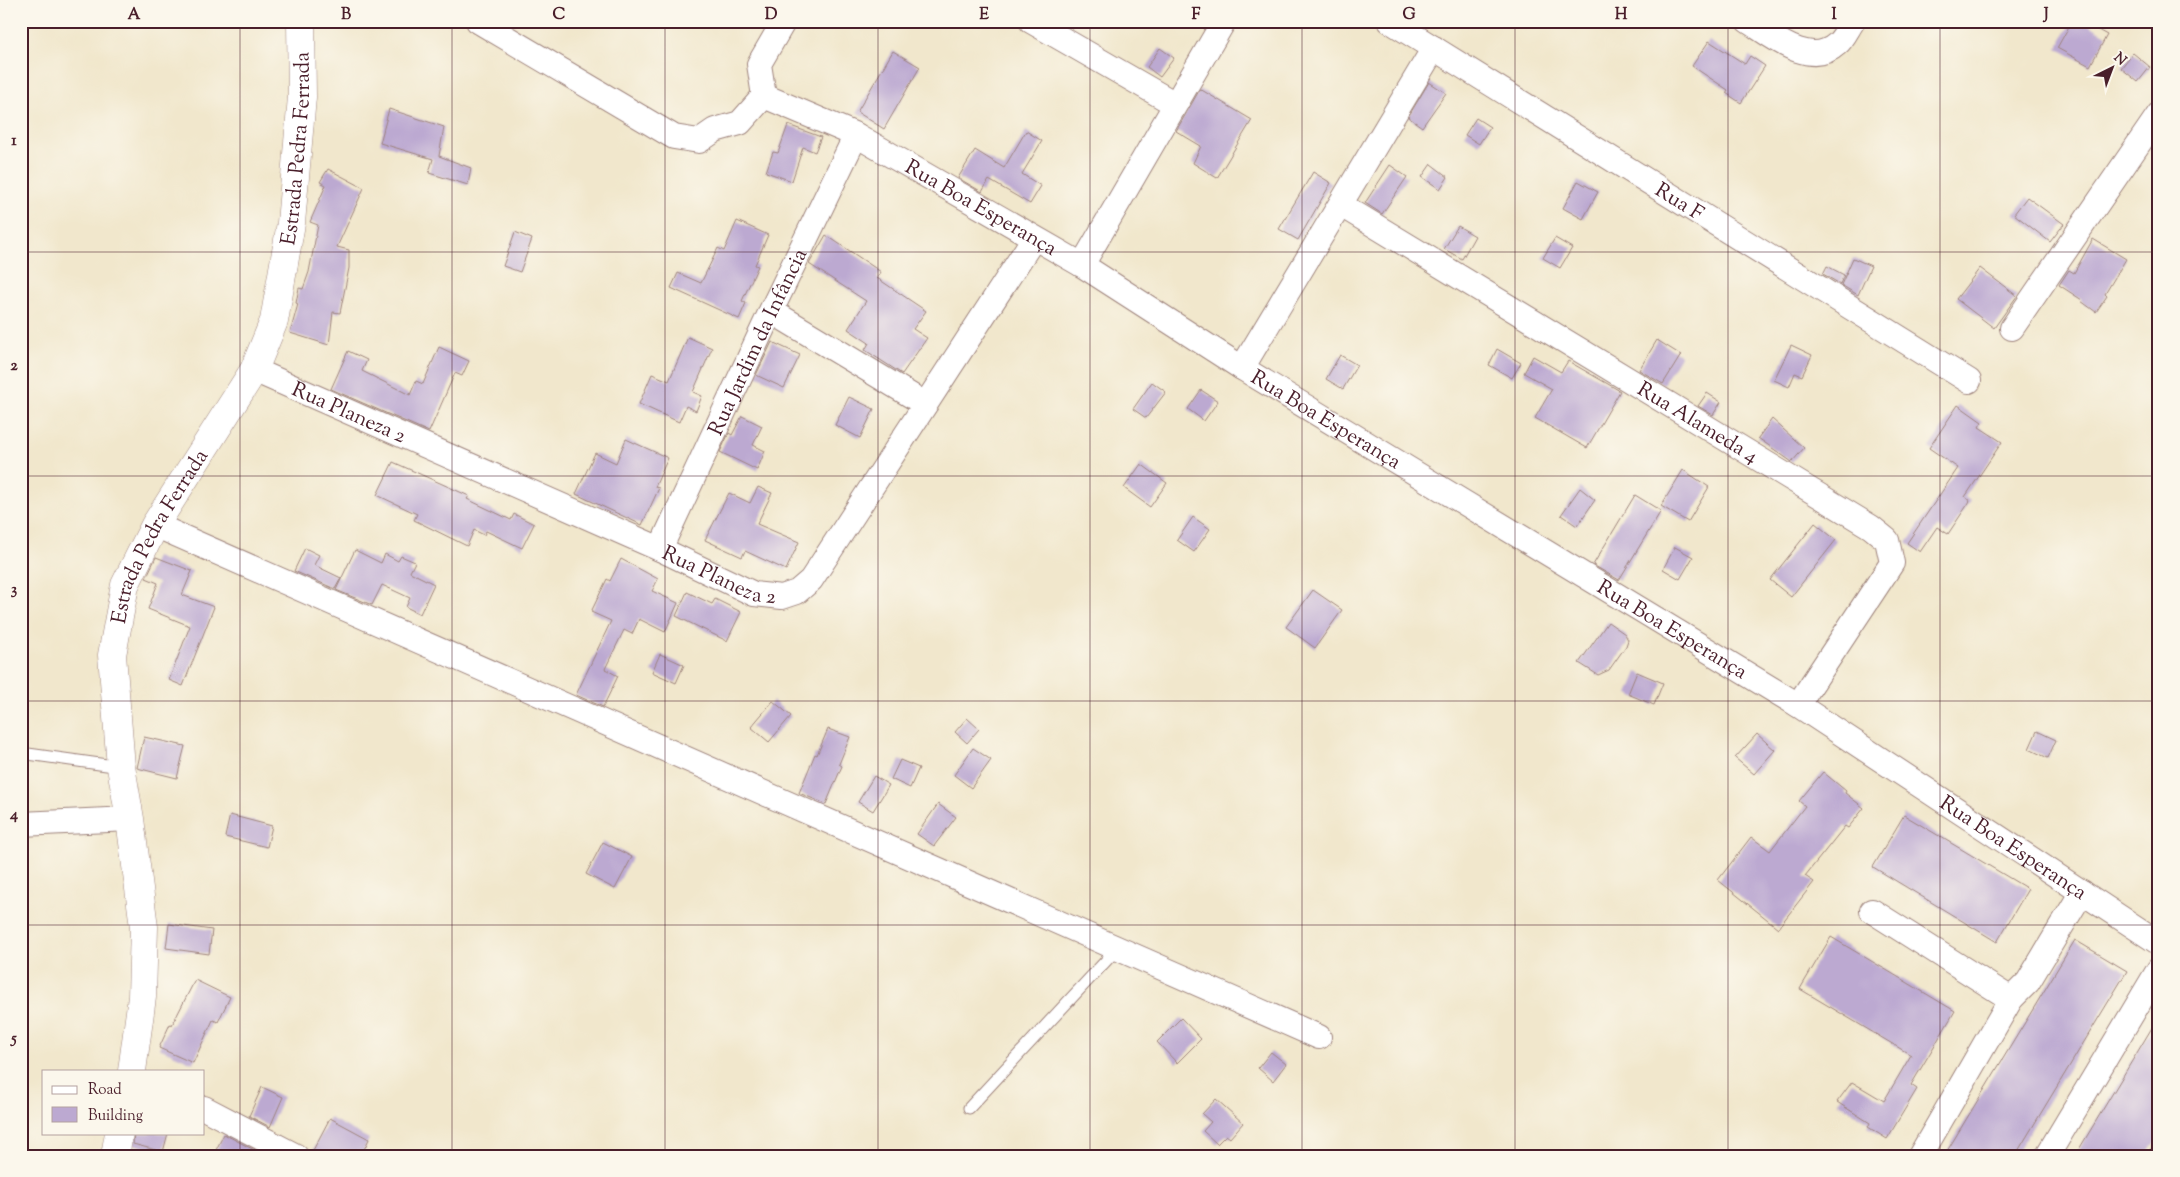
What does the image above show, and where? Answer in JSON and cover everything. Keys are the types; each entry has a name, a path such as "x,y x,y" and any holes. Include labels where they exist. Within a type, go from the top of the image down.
{"street":[{"name":"Estrada Pedra Ferrada","path":"132,1070 142,997 144,927 130,820 120,767 112,655 125,585 155,525 254,370 274,322 291,223 302,96 301,21"},
{"path":"478,21 674,137 699,141 715,130 740,123 764,96 759,64 784,21"},
{"path":"1031,21 1175,104"},
{"path":"1082,265 1224,21"},
{"name":"Rua F","path":"1390,21 1969,381"},
{"path":"1748,21 1793,48 1815,54 1837,44 1854,21"},
{"path":"1242,368 1434,48"},
{"name":"Rua Boa Esperança","path":"764,96 856,135 1082,265 1242,368 1798,705 2159,942"},
{"path":"2012,328 2159,114"},
{"name":"Rua Jardim da Infância","path":"660,549 771,311 856,135"},
{"name":"Rua Alameda 4","path":"1341,205 1871,527 1887,540 1892,563 1798,705"},
{"name":"Rua Planeza 2","path":"254,370 660,549 754,594 782,597 797,592 810,580 1034,238"},
{"path":"771,311 925,404"},
{"path":"155,525 1319,1037"},
{"path":"21,824 130,820"},
{"path":"1920,1156 2011,999 2028,982 2082,892"},
{"path":"1872,912 2011,999"},
{"path":"2047,1156 2159,969"},
{"path":"205,1109 296,1156"},
{"path":"115,1156 120,1134"}],"lane":[{"path":"21,753 120,767"},
{"path":"969,1108 1117,949"}],"building":[{"path":"2072,21 2082,21 2107,35 2090,66 2057,48"},
{"path":"1709,41 1745,64 1750,56 1765,66 1741,103 1726,93 1728,90 1692,66"},
{"path":"1160,48 1174,58 1160,77 1147,67"},
{"path":"893,51 920,67 884,129 857,112"},
{"path":"2133,53 2150,67 2138,82 2121,68"},
{"path":"1429,82 1446,93 1422,127 1408,117"},
{"path":"1200,89 1252,120 1217,178 1193,163 1201,146 1176,131"},
{"path":"389,109 444,127 439,156 471,168 468,185 429,173 433,159 380,143"},
{"path":"1476,118 1490,127 1479,144 1465,135"},
{"path":"788,125 821,137 815,152 803,147 792,181 766,172 773,152 778,153"},
{"path":"1026,131 1042,141 1022,174 1041,186 1030,204 989,180 982,192 958,178 975,150 1004,168"},
{"path":"1431,164 1448,177 1440,189 1422,177"},
{"path":"1390,165 1407,177 1382,214 1365,203"},
{"path":"328,169 364,188 337,247 349,250 349,268 340,313 333,312 329,345 290,333 298,304 296,303 299,288 303,289 309,272 318,225 310,222 326,185 320,182"},
{"path":"1313,172 1331,183 1298,240 1279,229"},
{"path":"1578,181 1598,192 1583,219 1563,208"},
{"path":"2027,197 2064,224 2050,242 2014,214"},
{"path":"737,221 768,235 755,265 758,266 742,301 746,303 739,319 671,288 678,273 701,283 718,248 724,251"},
{"path":"1458,226 1475,236 1462,259 1444,249"},
{"path":"515,232 532,239 520,272 503,266"},
{"path":"826,235 881,272 877,278 926,311 913,329 927,338 902,374 865,350 869,343 848,329 866,301 809,264"},
{"path":"1555,238 1572,248 1560,268 1543,258"},
{"path":"2093,239 2126,259 2105,294 2107,296 2096,312 2059,285 2069,270 2074,273"},
{"path":"1853,258 1871,266 1858,295 1841,285"},
{"path":"1827,266 1844,275 1840,284 1823,274"},
{"path":"1980,268 2017,296 1994,328 1956,299"},
{"path":"688,337 712,348 693,392 702,396 696,411 686,406 679,422 639,404 652,374 669,381"},
{"path":"1657,340 1681,355 1663,384 1639,370"},
{"path":"772,342 800,355 784,388 756,375"},
{"path":"1791,345 1812,355 1802,376 1795,373 1789,387 1774,380"},
{"path":"439,347 469,361 462,376 455,373 429,432 331,389 348,351 367,360 362,371 410,395 416,381 423,384"},
{"path":"1497,349 1521,363 1512,378 1489,365"},
{"path":"1340,355 1357,365 1343,389 1326,379"},
{"path":"1533,356 1561,372 1568,361 1620,391 1587,448 1535,418 1552,389 1524,373"},
{"path":"1152,382 1166,392 1146,418 1133,409"},
{"path":"1201,390 1218,401 1204,421 1188,409"},
{"path":"1707,393 1721,402 1713,415 1698,406"},
{"path":"849,397 874,409 860,438 835,425"},
{"path":"1958,405 1982,422 1979,427 2002,442 1965,497 1970,501 1948,534 1937,527 1920,552 1907,543 1958,468 1929,448"},
{"path":"742,416 762,426 753,445 765,451 757,470 720,452 729,433 732,435"},
{"path":"1772,419 1804,448 1792,462 1758,438"},
{"path":"626,439 668,458 655,487 659,488 642,525 576,494 595,453 616,463"},
{"path":"393,462 469,496 467,499 511,520 514,514 534,524 522,548 486,531 484,535 474,530 467,546 414,520 417,514 377,495"},
{"path":"1141,464 1167,483 1150,507 1124,488"},
{"path":"1683,470 1709,487 1688,522 1661,506"},
{"path":"758,487 772,493 757,524 799,542 786,570 745,551 742,557 705,540 729,493 750,503"},
{"path":"1580,488 1595,500 1577,526 1561,515"},
{"path":"1635,495 1661,511 1619,580 1593,565"},
{"path":"1193,517 1210,529 1194,552 1177,540"},
{"path":"1815,523 1836,540 1791,597 1770,580"},
{"path":"1675,547 1693,557 1680,579 1663,569"},
{"path":"305,548 319,555 314,565 341,578 335,589 294,571"},
{"path":"355,550 381,563 385,554 398,561 401,556 415,562 410,572 434,584 420,614 406,607 410,598 382,585 372,605 336,590"},
{"path":"156,557 192,571 182,595 214,607 183,686 169,680 190,626 148,609 158,583 146,578"},
{"path":"621,559 658,579 652,591 678,603 665,632 639,619 632,634 624,630 605,669 618,676 603,707 576,695 611,621 591,612 607,579 610,581"},
{"path":"1313,590 1342,610 1315,648 1286,627"},
{"path":"687,592 712,604 715,599 741,612 727,641 676,616"},
{"path":"1608,622 1625,634 1628,640 1626,646 1609,670 1598,675 1579,663"},
{"path":"660,654 684,665 676,683 652,672"},
{"path":"1637,672 1663,683 1654,705 1628,694"},
{"path":"773,701 791,716 769,742 751,727"},
{"path":"967,718 979,729 967,743 955,732"},
{"path":"828,729 850,737 839,764 842,766 826,804 799,793 815,754 817,755"},
{"path":"2037,731 2056,740 2048,758 2029,749"},
{"path":"1757,734 1775,750 1754,774 1735,758"},
{"path":"144,737 185,746 177,778 137,768"},
{"path":"973,748 991,760 971,788 954,775"},
{"path":"900,760 919,768 910,788 891,779"},
{"path":"1823,772 1864,808 1848,828 1845,826 1805,876 1814,882 1778,928 1718,880 1751,837 1770,851 1805,806 1799,801"},
{"path":"874,776 889,785 873,811 858,802"},
{"path":"938,804 956,817 934,846 917,834"},
{"path":"230,815 272,826 267,847 225,837"},
{"path":"1904,815 2028,889 1997,942 1873,867"},
{"path":"603,842 632,857 615,889 586,874"},
{"path":"169,924 212,930 209,954 166,948"},
{"path":"1831,937 1955,1011 1911,1085 1917,1089 1887,1139 1868,1127 1870,1123 1837,1102 1852,1082 1884,1101 1911,1055 1800,989"},
{"path":"2075,940 2127,971 2015,1156 1944,1156"},
{"path":"195,980 230,997 218,1022 213,1020 193,1063 159,1048 170,1024 172,1025"},
{"path":"2159,1016 2159,1136 2146,1156 2075,1156"},
{"path":"1181,1018 1201,1039 1177,1063 1157,1042"},
{"path":"1271,1052 1286,1064 1273,1081 1258,1068"},
{"path":"262,1087 283,1097 270,1127 249,1116"},
{"path":"1216,1099 1243,1123 1230,1138 1226,1135 1217,1144 1203,1131 1211,1122 1202,1114"},
{"path":"330,1118 369,1139 361,1156 310,1156"},
{"path":"134,1134 168,1134 163,1152 133,1144"},
{"path":"224,1134 258,1152 257,1156 213,1156"}]}
